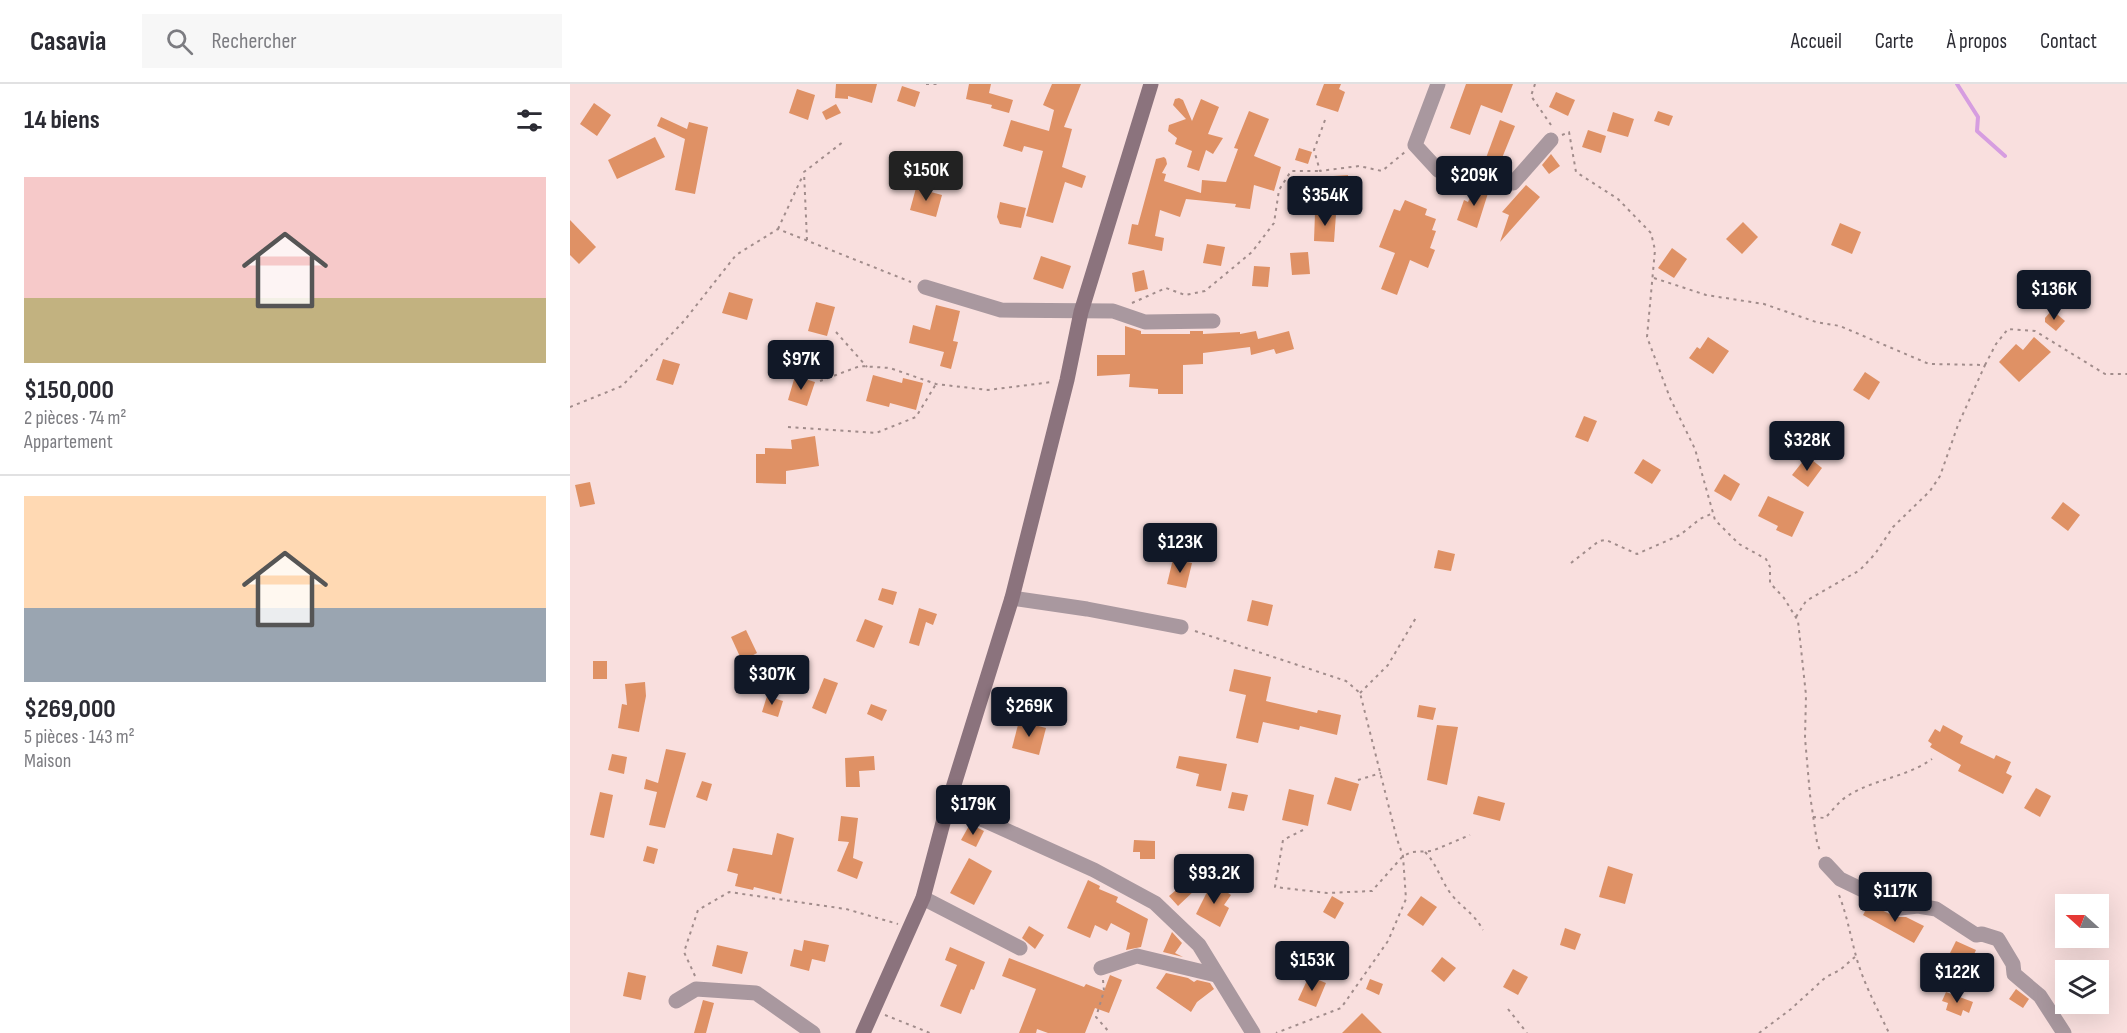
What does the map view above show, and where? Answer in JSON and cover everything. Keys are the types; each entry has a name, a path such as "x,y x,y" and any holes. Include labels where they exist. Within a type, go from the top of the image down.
{"main road":[{"path":"863,1033 923,898 948,804 1012,598 1067,380 1081,312 1151,84"}],"street":[{"path":"1438,84 1415,145 1438,170 1462,184 1477,171 1513,183 1551,140"},
{"path":"925,287 1001,310 1113,311 1146,322 1213,321"},
{"path":"1012,598 1087,609 1181,627"},
{"path":"948,804 1094,870 1155,903 1198,945 1253,1033"},
{"path":"1826,864 1840,879 1900,908 1918,906 1936,909 1976,935 1983,934 1998,939 2009,957 2014,974 2040,996 2064,1033"},
{"path":"923,898 1020,948"},
{"path":"1101,968 1137,956 1216,975"},
{"path":"676,1001 696,989 756,993 813,1033"},
{"path":"789,1033 792,1031 800,1033"}],"path":[{"path":"926,84 937,84"},
{"path":"1535,84 1531,96 1551,124 1551,140 1569,132 1576,172 1618,199 1651,233 1655,250 1647,337 1670,398 1695,449 1715,520 1738,544 1766,559 1770,567 1770,583 1797,617 1806,695 1805,738 1813,817 1816,842 1826,864"},
{"path":"1320,171 1314,150 1325,120"},
{"path":"570,407 622,386 684,321 736,255 778,229 804,172 843,142"},
{"path":"1113,311 1166,288 1185,295 1204,291 1252,252 1274,224 1279,190 1291,171 1320,171 1359,166 1382,171 1415,145"},
{"path":"804,172 807,240"},
{"path":"778,229 925,287"},
{"path":"1653,278 1706,295 1764,304 1816,322 1840,326 1929,364 1985,365"},
{"path":"1797,617 1806,601 1860,570 1875,554 1893,527 1930,491 1940,476 1958,425 1985,365 2008,329 2035,332 2105,374 2127,374"},
{"path":"836,332 867,367"},
{"path":"820,381 860,366 890,368 936,384 988,390 1067,380"},
{"path":"788,428 876,433 915,417 936,384"},
{"path":"1571,563 1599,541 1606,540 1637,554 1680,535 1700,519 1713,513"},
{"path":"1360,693 1388,665 1417,616"},
{"path":"1181,627 1227,640 1346,681 1360,693 1403,856 1406,899 1388,941 1341,1008 1276,1033"},
{"path":"1813,817 1824,818 1847,796 1867,786 1920,768 1932,759"},
{"path":"1358,780 1381,773"},
{"path":"1303,830 1283,840 1275,886 1328,893 1372,891 1403,856 1412,852 1425,852 1470,834"},
{"path":"1425,852 1432,858 1451,894 1475,915 1483,930"},
{"path":"1835,886 1848,918 1856,956 1874,1004 1889,1033"},
{"path":"701,989 684,952 698,910 729,891 846,909 910,927"},
{"path":"1759,1033 1791,1009 1826,977 1840,970 1856,956"},
{"path":"1101,968 1104,991 1096,1017 1110,1033"},
{"path":"1508,1009 1527,1033"},
{"path":"874,1011 930,1033"}],"building":[{"path":"836,84 877,84 872,103 848,96 848,99 835,98"},
{"path":"969,84 991,84 989,93 1013,100 1009,113 991,108 992,105 966,99"},
{"path":"1052,84 1081,84 1064,127 1072,129 1062,167 1086,176 1082,188 1065,182 1053,223 1026,216 1043,151 1024,146 1022,152 1003,146 1011,120 1049,131 1054,110 1043,105"},
{"path":"1324,84 1341,84 1339,89 1345,92 1338,112 1316,105"},
{"path":"1466,84 1513,84 1502,113 1481,105 1470,135 1450,128"},
{"path":"902,86 920,92 915,107 897,101"},
{"path":"797,89 815,95 808,120 789,113"},
{"path":"1556,92 1575,100 1568,116 1549,107"},
{"path":"1175,99 1183,100 1192,121 1201,99 1219,107 1208,134 1223,138 1213,154 1206,150 1199,171 1187,167 1192,151 1175,144 1177,138 1168,131 1169,125 1186,119 1173,105"},
{"path":"594,103 611,115 597,136 580,124"},
{"path":"836,104 841,113 826,120 822,112"},
{"path":"1249,111 1269,119 1254,156 1281,167 1274,191 1254,185 1250,209 1235,207 1236,204 1186,199 1180,217 1160,210 1155,236 1164,238 1162,251 1128,244 1132,224 1138,225 1156,159 1164,157 1166,159 1167,164 1162,173 1166,174 1164,181 1201,193 1202,180 1226,182 1238,149 1234,148"},
{"path":"1658,111 1673,116 1669,126 1654,121"},
{"path":"1613,112 1634,119 1628,137 1607,131"},
{"path":"661,117 687,129 689,122 708,127 695,194 675,190 685,139 657,126"},
{"path":"1500,120 1515,126 1500,163 1486,158"},
{"path":"1588,130 1606,136 1601,153 1582,147"},
{"path":"655,137 665,157 617,179 608,160"},
{"path":"1299,148 1312,152 1308,164 1295,160"},
{"path":"1551,154 1560,166 1549,174 1542,165"},
{"path":"1348,175 1349,194 1333,195 1333,176"},
{"path":"1476,185 1489,190 1477,228 1457,220 1464,200 1468,202"},
{"path":"1526,185 1540,197 1500,242 1509,215 1502,212"},
{"path":"916,188 942,195 936,217 910,210"},
{"path":"1405,200 1427,209 1425,215 1436,219 1432,230 1436,231 1430,248 1435,250 1428,268 1410,260 1397,295 1381,289 1395,253 1379,247 1394,209 1400,211"},
{"path":"1000,202 1026,208 1021,228 1000,224 997,217"},
{"path":"1315,213 1336,214 1334,242 1314,241"},
{"path":"570,220 596,247 579,264 570,255"},
{"path":"1743,222 1758,237 1742,254 1726,239"},
{"path":"1840,223 1861,232 1852,254 1831,245"},
{"path":"1207,244 1225,247 1221,266 1203,263"},
{"path":"1672,248 1687,259 1674,278 1658,268"},
{"path":"1308,252 1310,274 1292,275 1290,253"},
{"path":"1041,256 1071,266 1063,289 1033,279"},
{"path":"1254,266 1270,267 1268,287 1252,286"},
{"path":"1144,270 1148,289 1135,292 1132,273"},
{"path":"729,292 753,299 747,320 722,313"},
{"path":"816,302 835,307 827,336 808,331"},
{"path":"936,305 960,311 953,341 958,342 951,369 940,366 944,352 909,343 913,325 930,330"},
{"path":"2052,310 2065,321 2056,331 2045,322 2045,318"},
{"path":"1125,326 1141,331 1141,334 1190,334 1190,331 1203,331 1203,334 1240,332 1240,334 1256,331 1258,339 1289,331 1294,349 1276,354 1274,349 1251,355 1250,347 1203,353 1203,364 1183,365 1183,394 1158,394 1158,389 1129,387 1130,374 1097,376 1097,355 1125,355"},
{"path":"1708,337 1729,351 1713,374 1689,358 1697,347 1700,349"},
{"path":"2034,337 2051,352 2019,382 1999,362 2016,344 2023,350"},
{"path":"663,359 680,364 673,385 656,380"},
{"path":"1865,372 1880,382 1869,400 1853,390"},
{"path":"873,375 902,383 903,378 923,383 916,410 890,403 889,407 866,401"},
{"path":"795,376 815,382 807,406 788,400"},
{"path":"1584,416 1597,421 1588,442 1575,437"},
{"path":"815,436 819,466 786,471 786,484 756,483 756,454 765,454 765,448 792,449 791,440"},
{"path":"1807,456 1822,468 1808,487 1792,475"},
{"path":"1643,459 1661,470 1652,484 1634,473"},
{"path":"1724,474 1740,484 1731,501 1714,491"},
{"path":"590,482 595,504 580,507 575,485"},
{"path":"1768,496 1804,512 1792,537 1776,530 1778,526 1758,516"},
{"path":"2063,502 2080,515 2068,531 2051,518"},
{"path":"1438,550 1455,554 1451,571 1434,568"},
{"path":"1173,559 1192,563 1186,588 1167,584"},
{"path":"882,588 897,592 893,605 878,600"},
{"path":"1252,600 1273,605 1268,626 1247,621"},
{"path":"919,608 937,614 933,625 926,622 919,646 909,643"},
{"path":"865,619 883,626 874,648 856,641"},
{"path":"746,630 757,653 742,661 731,637"},
{"path":"593,661 607,661 607,679 593,679"},
{"path":"1234,669 1271,677 1266,701 1317,713 1318,710 1341,715 1337,735 1300,726 1299,730 1263,722 1258,743 1236,738 1246,695 1229,691"},
{"path":"824,678 838,683 826,714 812,708"},
{"path":"645,682 646,696 639,732 618,728 622,704 627,705 625,684"},
{"path":"767,696 783,701 778,717 762,712"},
{"path":"871,704 887,710 882,721 867,714"},
{"path":"1419,705 1436,708 1433,720 1417,717"},
{"path":"1019,721 1046,728 1039,755 1012,748"},
{"path":"1437,725 1458,727 1447,785 1427,780"},
{"path":"1943,725 1963,736 1960,743 1994,759 1996,755 2011,762 2006,773 2012,776 2003,794 1958,771 1961,765 1930,747 1932,744 1928,741 1935,729 1940,732"},
{"path":"666,749 686,753 665,828 649,825 657,792 644,789 646,779 658,783"},
{"path":"612,754 627,757 624,774 608,770"},
{"path":"874,756 875,770 859,771 860,787 846,787 845,758"},
{"path":"1179,756 1227,764 1221,791 1196,786 1199,774 1176,768"},
{"path":"1335,777 1359,784 1351,811 1327,804"},
{"path":"702,781 712,784 707,801 696,797"},
{"path":"2036,788 2051,796 2040,817 2024,808"},
{"path":"1289,789 1314,795 1308,826 1282,820"},
{"path":"600,792 613,795 604,838 590,835"},
{"path":"1232,792 1248,795 1244,811 1228,808"},
{"path":"1478,796 1505,803 1500,821 1473,814"},
{"path":"841,816 858,818 853,858 863,862 857,879 837,871 849,842 838,841"},
{"path":"970,824 984,831 976,847 961,840"},
{"path":"777,833 794,838 781,894 754,887 753,890 735,886 738,874 727,871 733,848 772,855"},
{"path":"1134,840 1155,841 1155,859 1140,859 1140,852 1133,852"},
{"path":"647,846 658,849 654,864 643,861"},
{"path":"969,858 992,871 974,905 950,893"},
{"path":"1197,862 1216,870 1178,906 1169,896 1182,885 1186,889"},
{"path":"1608,866 1633,874 1625,904 1599,897"},
{"path":"1088,880 1100,886 1099,889 1118,897 1116,902 1148,919 1141,947 1126,950 1130,933 1111,923 1107,931 1095,925 1090,938 1067,928"},
{"path":"1212,882 1231,895 1224,905 1229,908 1220,927 1196,914"},
{"path":"1332,896 1344,903 1335,919 1323,912"},
{"path":"1421,896 1437,907 1423,926 1407,915"},
{"path":"1869,904 1896,917 1906,917 1924,926 1914,943 1863,915"},
{"path":"1029,926 1044,935 1035,949 1022,938"},
{"path":"1565,928 1581,934 1575,950 1560,945"},
{"path":"1172,932 1182,943 1175,953 1183,957 1163,952"},
{"path":"804,940 829,945 825,962 812,959 809,971 790,966 794,949 802,951"},
{"path":"1956,941 1976,950 1966,972 1960,969 1951,987 1927,974 1934,960 1944,965"},
{"path":"717,945 748,952 742,974 712,966"},
{"path":"950,947 985,962 961,1014 940,1006 957,965 945,960"},
{"path":"1442,957 1456,968 1444,982 1431,971"},
{"path":"1009,958 1084,987 1086,984 1104,991 1110,975 1122,980 1109,1013 1095,1008 1085,1033 1048,1033 1037,1029 1036,1033 1019,1033 1036,989 1002,976"},
{"path":"1513,969 1528,977 1518,995 1503,987"},
{"path":"628,972 646,976 641,1000 623,996"},
{"path":"1166,973 1188,978 1194,982 1197,980 1210,983 1214,989 1197,1002 1191,1012 1156,988"},
{"path":"1309,976 1326,983 1316,1007 1298,1000"},
{"path":"1370,979 1383,984 1379,995 1366,989"},
{"path":"2016,989 2029,999 2023,1008 2009,999"},
{"path":"1946,992 1973,1002 1969,1013 1963,1010 1961,1016 1946,1010 1948,1003 1942,1001"},
{"path":"703,1000 714,1003 706,1033 694,1033"},
{"path":"1362,1013 1382,1033 1342,1033"}],"waterway":[{"path":"1957,84 1978,117 1977,131 2005,156"}]}
